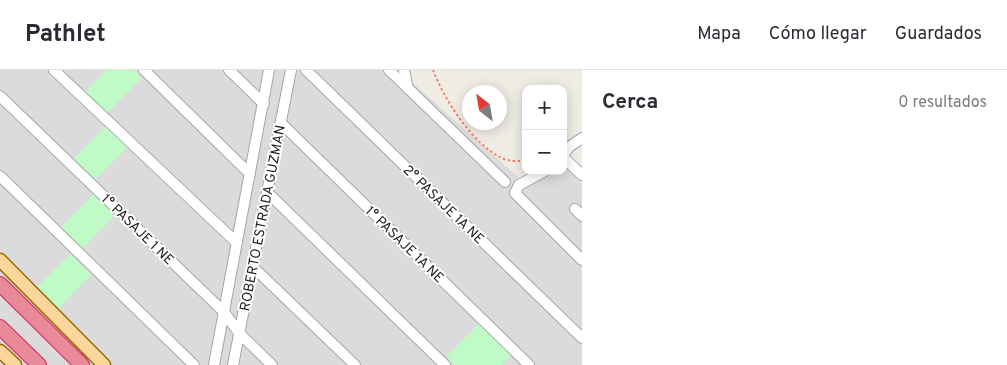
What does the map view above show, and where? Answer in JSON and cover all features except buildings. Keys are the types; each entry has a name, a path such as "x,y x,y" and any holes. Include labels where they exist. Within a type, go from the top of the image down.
{"highway":[{"path":"0,284 82,365"},
{"path":"0,327 39,365"}],"main road":[{"path":"0,260 104,365"},
{"path":"0,351 15,365"}],"street":[{"path":"54,70 237,243"},
{"path":"144,70 250,174"},
{"path":"229,70 264,104"},
{"name":"ROBERTO ESTRADA GUZMAN","path":"214,365 269,70"},
{"name":"2° PASAJE 1A NE","path":"306,70 582,338"},
{"path":"389,70 505,182"},
{"path":"404,70 408,89"},
{"name":"ROBERTO ESTRADA GUZMAN","path":"233,365 281,123 289,72"},
{"name":"1° PASAJE 1 NE","path":"0,96 225,308 239,333 272,365"},
{"name":"1° PASAJE 1A NE","path":"281,123 529,365"},
{"path":"567,151 582,138"},
{"path":"567,160 582,174"},
{"path":"538,175 519,185 515,193 582,260"},
{"path":"0,176 194,365"},
{"path":"267,192 445,365"},
{"path":"252,266 355,365"},
{"path":"225,308 242,316"},
{"path":"219,338 230,340 236,347"}],"path":[{"path":"433,70 441,91 480,140 502,158 522,160"}],"shaded area":[{"path":"0,70 409,70 412,82 462,127 462,130 466,130 518,177 515,181 518,184 532,175 567,175 567,158 582,169 582,365 0,365"}],"green space":[{"path":"107,70 134,70 142,78 106,114 85,92"},
{"path":"108,125 129,146 93,182 72,160"},
{"path":"95,193 116,214 81,250 59,229"},
{"path":"70,254 91,275 56,311 34,290"},
{"path":"479,324 512,355 502,365 454,365 446,357"}]}
